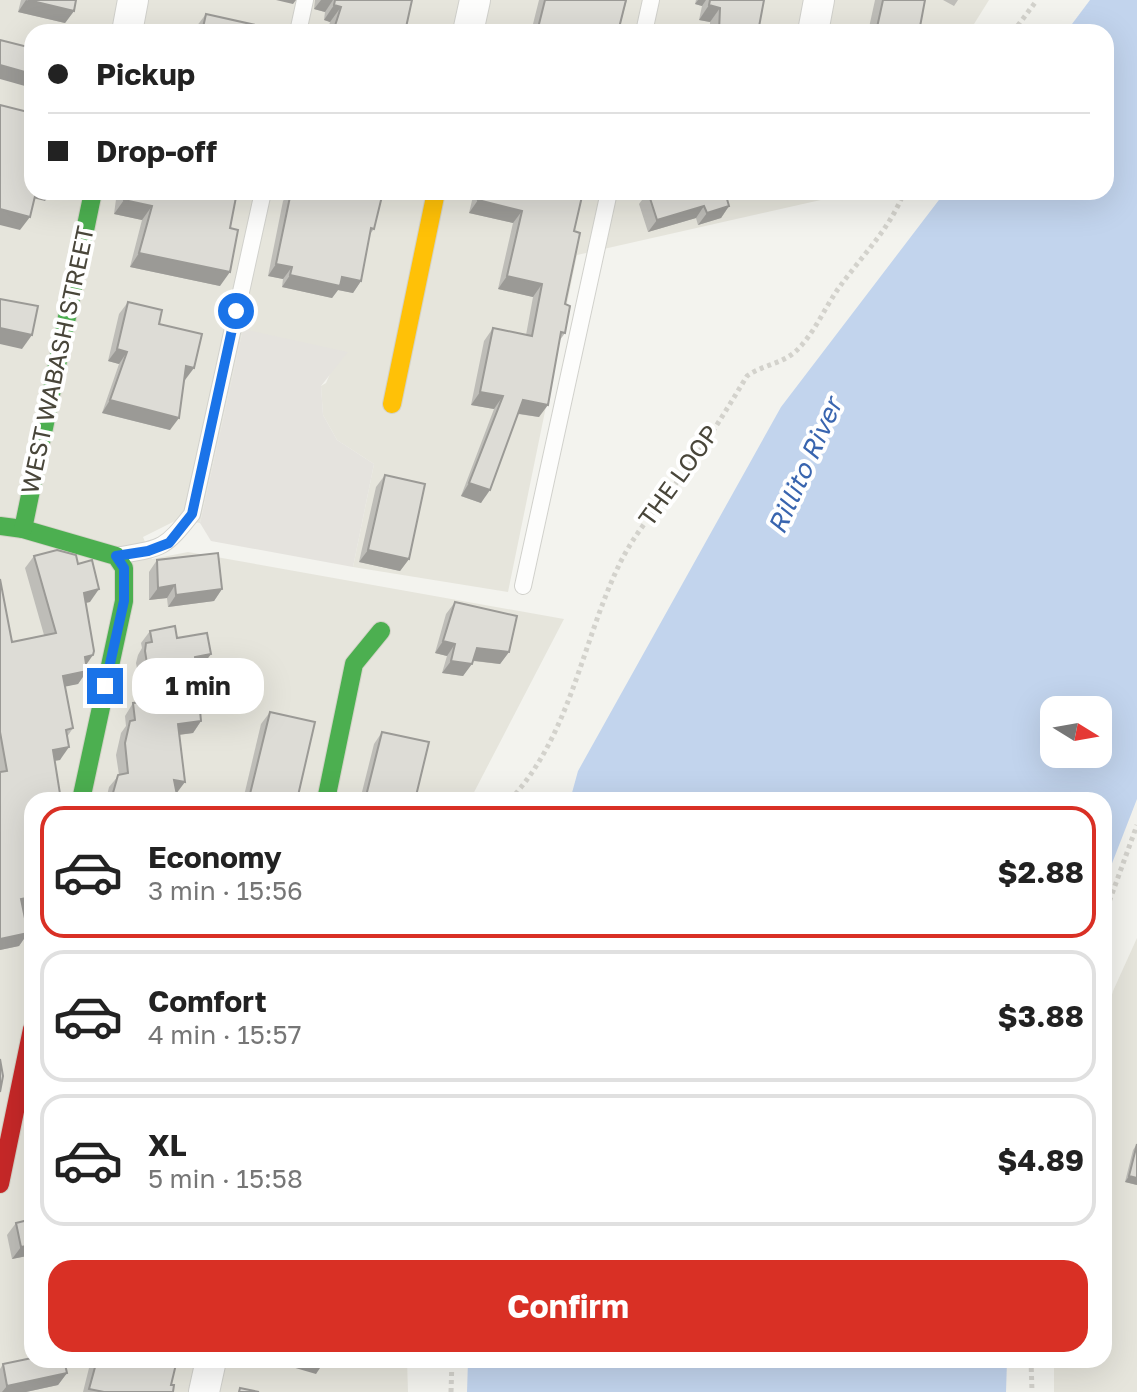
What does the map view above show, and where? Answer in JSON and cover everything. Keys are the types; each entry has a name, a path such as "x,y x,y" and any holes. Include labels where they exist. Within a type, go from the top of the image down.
{"street":[{"path":"128,24 133,0"},
{"path":"470,24 475,0"},
{"path":"814,24 819,0"},
{"name":"WEST WABASH STREET","path":"23,529 91,200"},
{"path":"392,404 434,200"},
{"path":"0,526 23,529 116,556 124,568 124,601 83,792"},
{"path":"328,792 354,664 381,631"},
{"path":"0,1184 24,1068"},
{"path":"204,1392 209,1368"}],"lane":[{"path":"300,24 305,0"},
{"path":"646,24 651,0"},
{"path":"116,556 148,551 169,543 192,514 261,200"},
{"path":"523,586 607,200"}],"path":[{"path":"1019,24 1037,0"},
{"name":"THE LOOP","path":"517,792 540,762 562,717 619,565 634,538 705,444 747,376 756,369 788,358 806,340 900,200"},
{"path":"1112,894 1137,825"},
{"path":"451,1392 452,1368"},
{"path":"1031,1368 1032,1392"}],"shaded area":[{"path":"0,0 989,0 974,24 24,24 24,200 821,200 577,255 508,592 353,567 374,464 337,440 323,415 321,386 326,383 332,369 243,330 200,523 179,519 143,537 152,559 188,552 564,619 474,792 24,792 24,1368 407,1368 408,1392 0,1392"},
{"path":"243,329 348,352 321,386 323,415 337,440 374,464 353,567 211,541 200,523"},
{"path":"1137,938 1137,1392 1054,1392 1054,1368 1112,1368 1113,991"}],"water":[{"name":"Rillito River","path":"1090,0 1137,0 1137,799 1112,863 1112,792 572,792 578,771 781,407 939,200 1114,200 1114,24 1072,24"},
{"path":"468,1368 1007,1368 1006,1392 467,1392"}],"building":[{"path":"28,0 76,0 74,11"},
{"path":"335,0 412,0 407,24 336,24 341,7 334,5"},
{"path":"545,0 626,0 620,24 539,24"},
{"path":"710,0 764,0 760,24 719,24 720,8 709,5"},
{"path":"883,0 925,0 920,24 878,24"},
{"path":"206,14 251,24 204,24"},
{"path":"0,40 24,46 24,72 0,65"},
{"path":"0,105 24,111 24,200 34,200 30,217 0,209"},
{"path":"124,200 235,200 230,228 238,230 230,272 139,253 152,206"},
{"path":"289,200 381,200 374,229 371,228 361,281 342,277 340,286 290,275 292,267 276,264"},
{"path":"478,200 581,200 574,231 580,233 565,304 570,306 565,333 561,332 548,405 523,400 490,490 469,483 503,396 480,392 493,328 532,336 542,284 507,276 522,211"},
{"path":"651,200 727,200 729,206 707,213 704,206 657,220"},
{"path":"0,299 38,306 32,335 0,328"},
{"path":"128,302 162,310 159,324 202,334 194,368 186,366 179,418 110,400 127,352 117,349"},
{"path":"385,475 425,484 409,559 368,550"},
{"path":"57,550 76,555 78,564 92,560 99,589 84,593 94,651 93,655 85,657 87,671 63,676 73,728 66,730 69,747 53,750 60,792 24,792 24,898 21,899 24,934 0,939 0,772 7,771 0,732 0,579 12,642 56,633 34,556"},
{"path":"218,553 222,589 176,595 175,585 158,588 157,560"},
{"path":"455,602 517,616 509,652 477,648 472,664 451,661 455,644 443,641"},
{"path":"175,626 177,638 207,633 211,654 195,657 201,721 178,724 185,782 174,780 176,792 113,792 118,775 128,773 125,743 130,721 135,720 133,703 153,701 145,651 146,643 152,642 150,631"},
{"path":"270,712 315,722 299,792 250,792"},
{"path":"382,732 429,742 417,792 367,792"},
{"path":"0,1059 3,1076 0,1092"},
{"path":"1137,1144 1137,1178 1129,1176"},
{"path":"24,1221 24,1246 21,1247 16,1223"},
{"path":"24,1360 24,1368 66,1368 67,1373 7,1386 3,1364"},
{"path":"95,1368 175,1368 171,1385 174,1385 173,1392 104,1392 89,1389"}],"traffic: fast":[{"path":"23,529 91,200"},
{"path":"0,526 23,529 116,556 124,568 124,601 83,792"},
{"path":"328,792 354,664 381,631"}],"traffic: slow":[{"path":"392,404 434,200"}],"traffic: jam":[{"path":"0,1184 24,1068"}],"route":[{"path":"105,686 124,601 124,568 116,556 148,551 169,543 192,514 236,311"}]}
